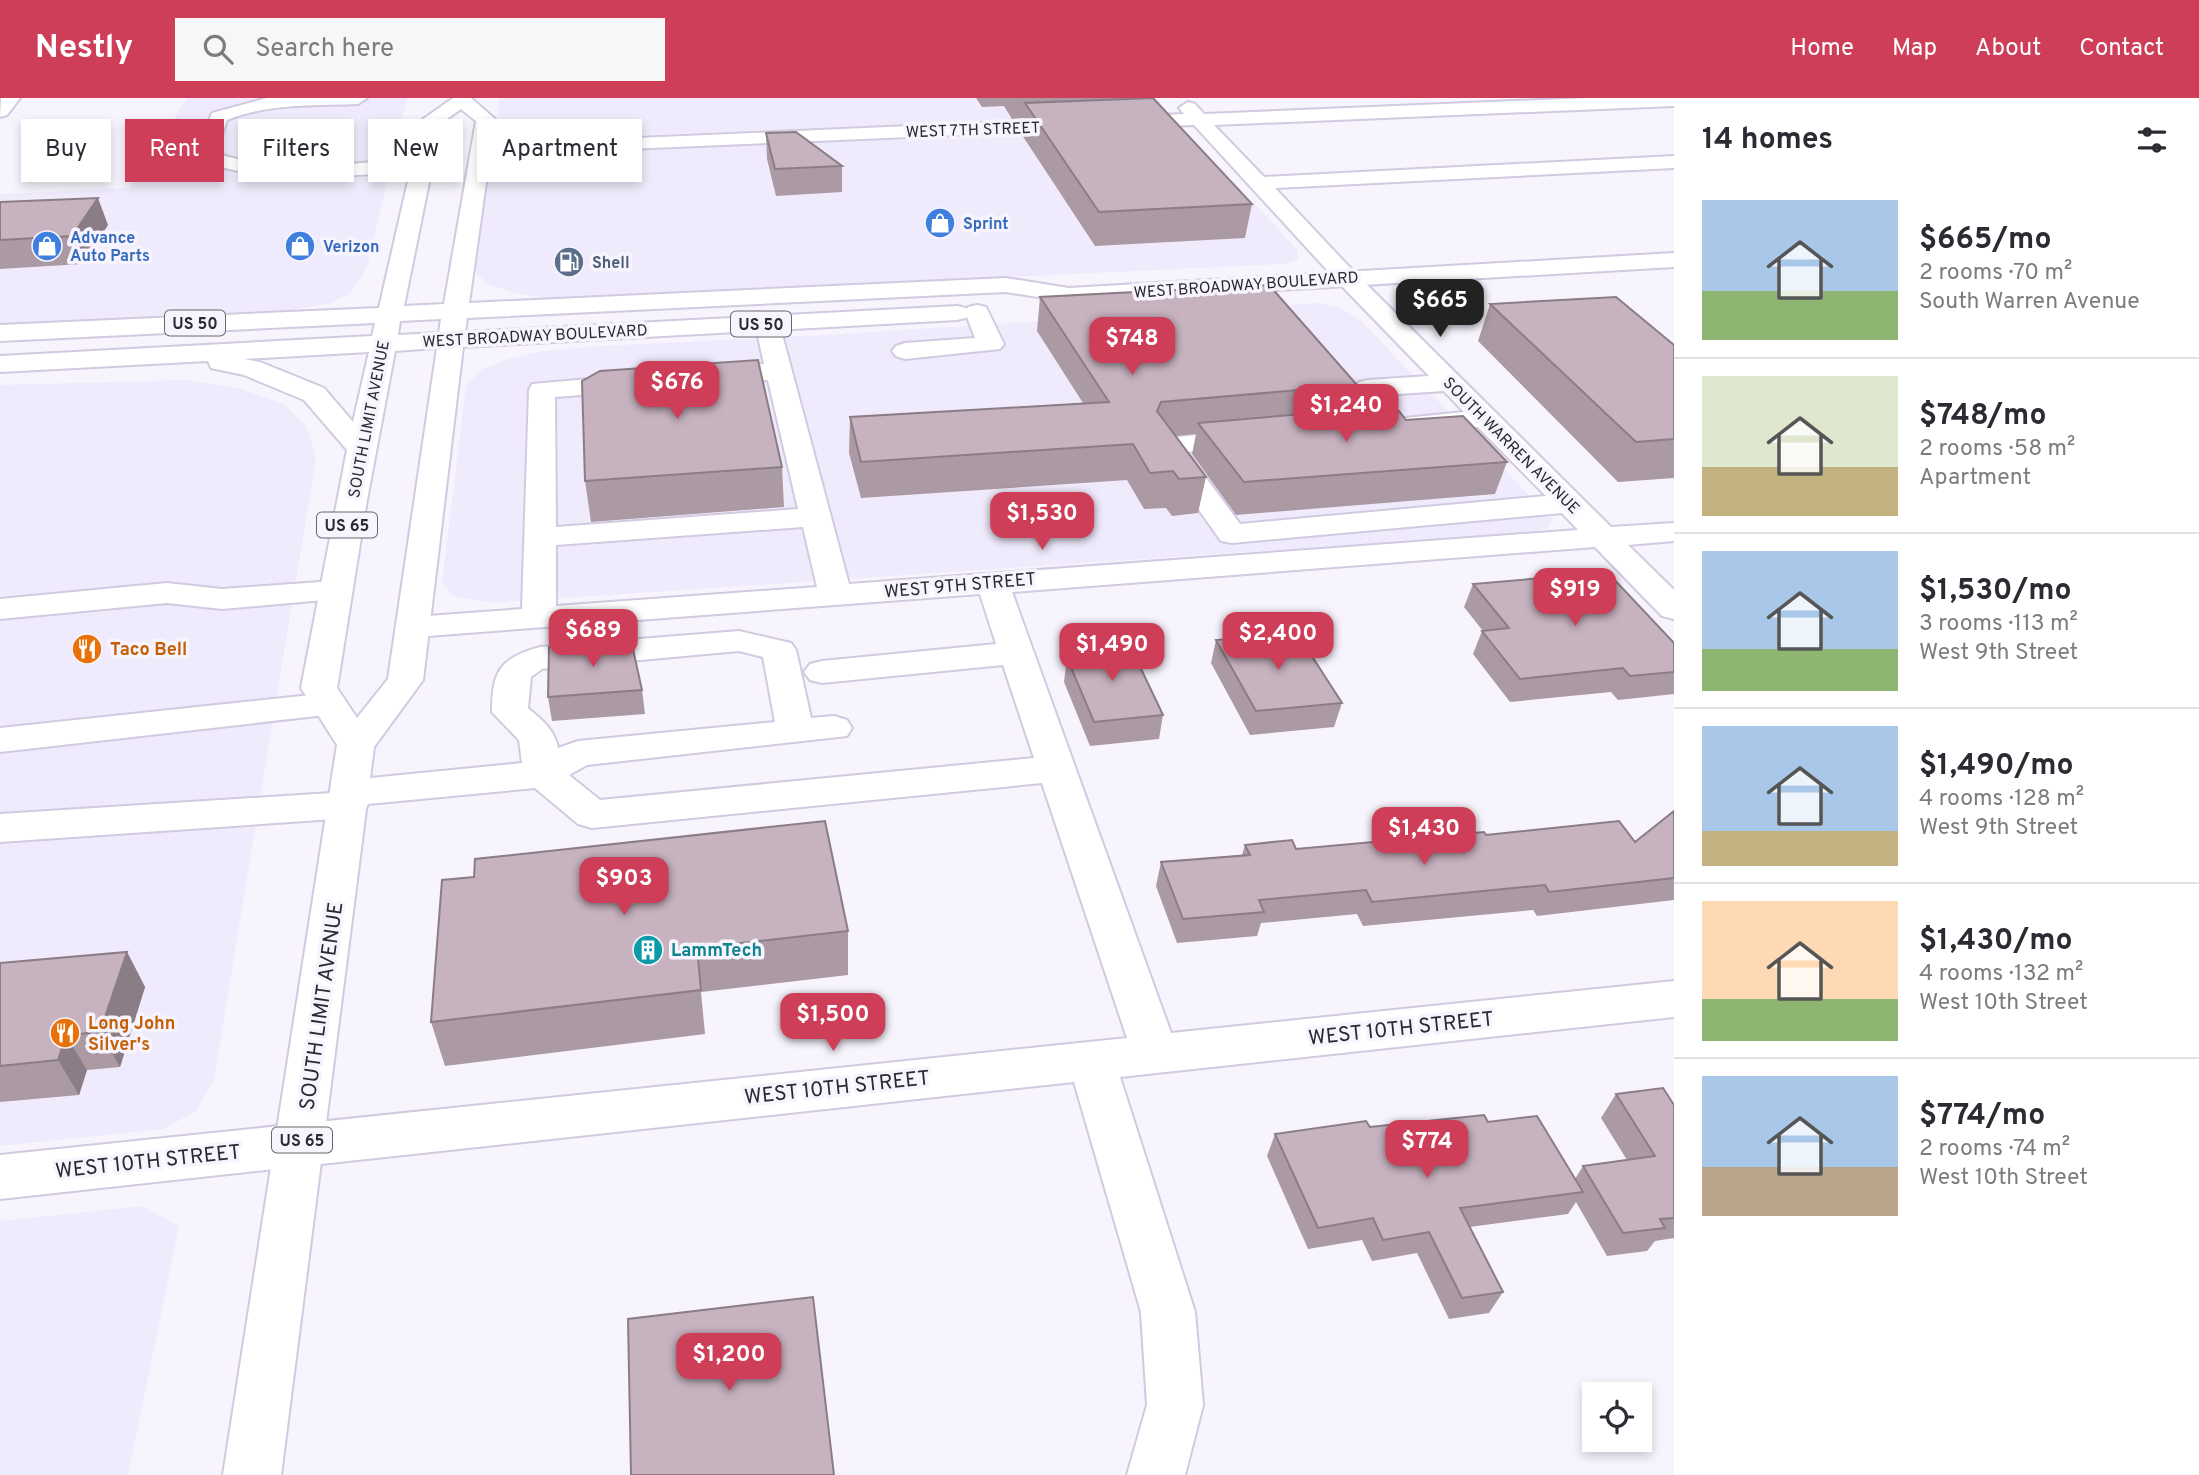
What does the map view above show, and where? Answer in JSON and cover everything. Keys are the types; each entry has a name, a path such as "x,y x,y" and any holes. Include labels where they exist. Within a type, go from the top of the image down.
{"main road":[{"path":"0,111 11,98"},
{"path":"358,98 259,105 229,111 219,117 205,156 270,170 368,166"},
{"name":"SOUTH WARREN AVENUE","path":"1178,98 1346,278 1674,609"},
{"name":"SOUTH LIMIT AVENUE","path":"434,119 462,100 486,119"},
{"name":"WEST 7TH STREET","path":"642,143 1674,100"},
{"path":"1260,183 1674,162"},
{"name":"SOUTH LIMIT AVENUE","path":"356,745 319,688 334,591 383,343 421,182"},
{"name":"SOUTH LIMIT AVENUE","path":"252,1475 356,745 405,680 455,309 477,182"},
{"name":"WEST BROADWAY BOULEVARD","path":"1,365 995,311 1069,295 1674,260"},
{"name":"WEST BROADWAY BOULEVARD","path":"0,333 455,309 1006,285 1069,295"},
{"path":"905,351 991,344 995,311"},
{"path":"767,323 835,595"},
{"path":"180,354 251,368 314,394 362,450"},
{"path":"539,616 542,390 779,371"},
{"path":"1368,388 1451,383"},
{"path":"1389,426 1486,418"},
{"path":"1278,435 1167,445 1232,534 1570,503"},
{"path":"540,537 816,517"},
{"name":"WEST 9TH STREET","path":"414,627 1674,532"},
{"path":"992,582 1155,1054"},
{"path":"0,609 167,593 222,599 334,591"},
{"path":"766,600 773,648"},
{"path":"795,732 779,650 739,641 529,660 518,668 510,682 510,712 537,736 543,774 592,814 1057,769"},
{"path":"822,671 1017,653"},
{"path":"0,740 330,705"},
{"path":"0,828 349,799 543,774 578,753 834,728"},
{"name":"WEST 10TH STREET","path":"0,1177 1674,999"},
{"path":"1091,1060 1168,1312 1175,1405 1156,1475"}],"shaded area":[{"path":"187,98 407,98 402,119 368,119 368,182 387,182 368,263 349,294 328,304 291,310 0,326 0,194 130,188 134,182 224,182 224,119 174,119"},
{"path":"499,98 1156,98 1167,110 1157,115 642,135 642,119 497,119"},
{"path":"1159,130 1187,133 1297,249 1298,259 1285,264 550,299 511,292 487,284 470,266 482,182 642,182 642,149"},
{"path":"1319,303 1341,308 1360,320 1552,519 1548,528 1529,533 491,603 453,596 442,583 466,386 481,370 508,359 544,351 602,346 825,335"},
{"path":"185,380 238,388 282,403 306,425 316,458 214,1079 197,1110 164,1129 0,1146 0,385"},
{"path":"143,1206 179,1226 128,1475 0,1475 0,1221"}],"building":[{"path":"1153,98 1252,204 1099,212 1025,103"},
{"path":"796,132 842,166 775,169 766,133"},
{"path":"98,198 72,236 0,240 0,202"},
{"path":"1269,285 1357,385 1161,402 1157,411 1206,477 1179,479 1173,471 1150,473 1133,444 861,462 850,417 1109,402 1040,297"},
{"path":"1616,297 1674,345 1674,439 1636,442 1490,304"},
{"path":"758,360 782,467 585,481 582,381 600,371"},
{"path":"1373,408 1376,412 1399,411 1406,420 1463,416 1507,462 1244,482 1198,423"},
{"path":"1588,574 1610,575 1674,643 1674,672 1630,676 1623,668 1520,679 1482,631 1509,628 1473,584"},
{"path":"1297,633 1342,703 1256,711 1216,640"},
{"path":"631,640 642,690 548,697 549,647"},
{"path":"1115,641 1121,655 1134,654 1163,715 1094,722 1067,658 1079,657 1074,645"},
{"path":"1674,811 1674,878 1549,892 1545,885 1372,902 1366,890 1259,900 1264,912 1183,919 1161,862 1250,855 1245,845 1292,840 1296,849 1484,832 1486,835 1619,821 1635,842"},
{"name":"LammTech","path":"825,821 848,931 697,948 701,990 431,1022 442,880 474,877 475,859"},
{"path":"127,952 100,1032 66,1035 58,1060 0,1066 0,963"},
{"path":"1663,1088 1674,1105 1674,1218 1660,1219 1665,1228 1623,1233 1583,1166 1655,1156 1616,1094"},
{"path":"1484,1115 1488,1122 1537,1116 1583,1192 1460,1208 1503,1292 1462,1298 1429,1232 1383,1240 1373,1218 1318,1228 1275,1134 1366,1121 1370,1127"},
{"path":"813,1297 834,1475 631,1475 628,1319"}],"place":[{"name":"Sprint","path":"940,223"},
{"name":"Advance Auto Parts","path":"47,246"},
{"name":"Verizon","path":"300,246"},
{"name":"Shell","path":"569,262"},
{"name":"Taco Bell","path":"87,649"},
{"name":"LammTech","path":"648,950"},
{"name":"Long John Silver's","path":"65,1033"}]}
